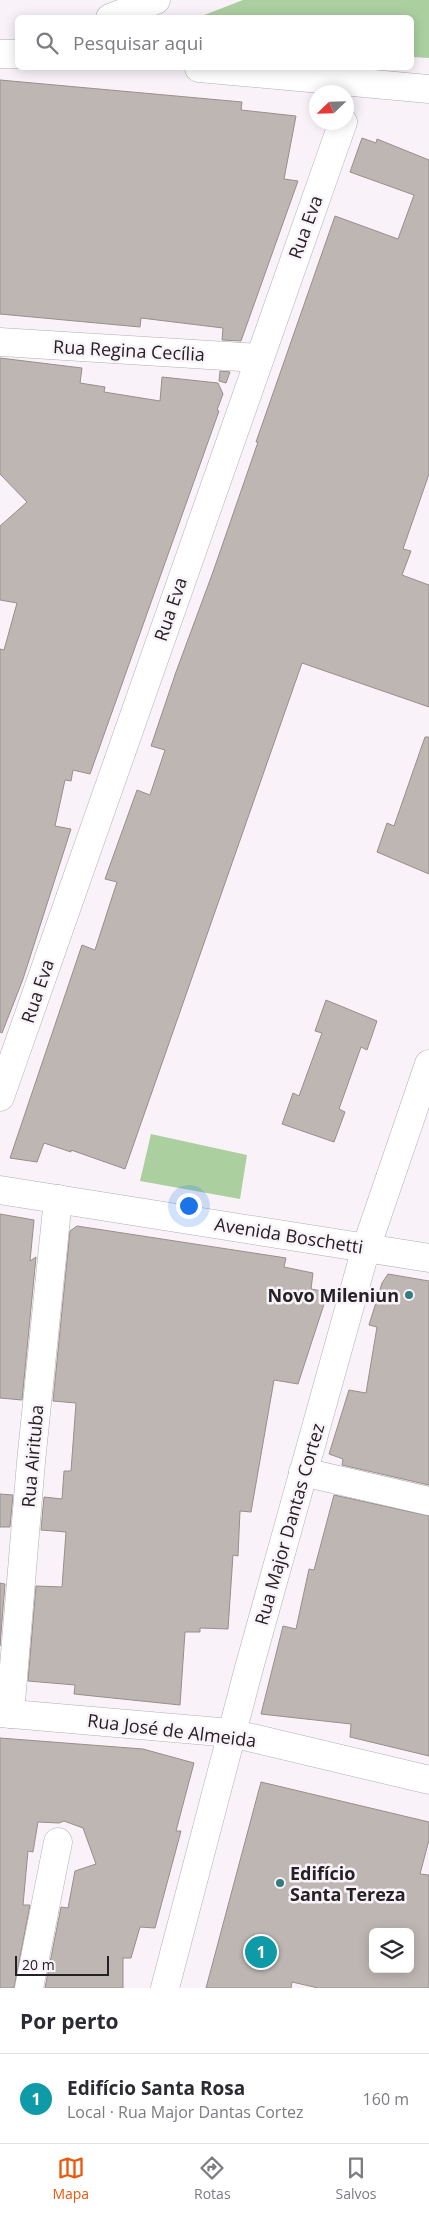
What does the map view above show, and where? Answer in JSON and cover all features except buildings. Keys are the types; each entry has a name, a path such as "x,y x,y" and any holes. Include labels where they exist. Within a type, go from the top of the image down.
{"street":[{"path":"118,15 156,0"},
{"path":"223,70 429,89"},
{"path":"354,91 358,81"},
{"name":"Rua Eva","path":"0,1096 258,358 340,130"},
{"name":"Rua Regina Cecília","path":"0,342 258,358"},
{"name":"Rua Major Dantas Cortez","path":"165,1988 231,1734 366,1248 429,1064"},
{"name":"Avenida Boschetti","path":"0,1190 429,1258"},
{"name":"Rua Airituba","path":"5,1714 58,1199"},
{"path":"303,1472 429,1501"},
{"name":"Rua José de Almeida","path":"5,1714 231,1734 429,1780"},
{"path":"29,1988 58,1842"}],"green space":[{"path":"243,0 429,0 429,58 414,57 414,15 204,15"},
{"path":"151,1134 247,1155 240,1199 140,1181"}],"place":[{"name":"Novo Mileniun","path":"409,1295"},
{"name":"Edifício Santa Tereza","path":"280,1883"},
{"name":"Edifício Santa Rosa","path":"261,1952"}]}
